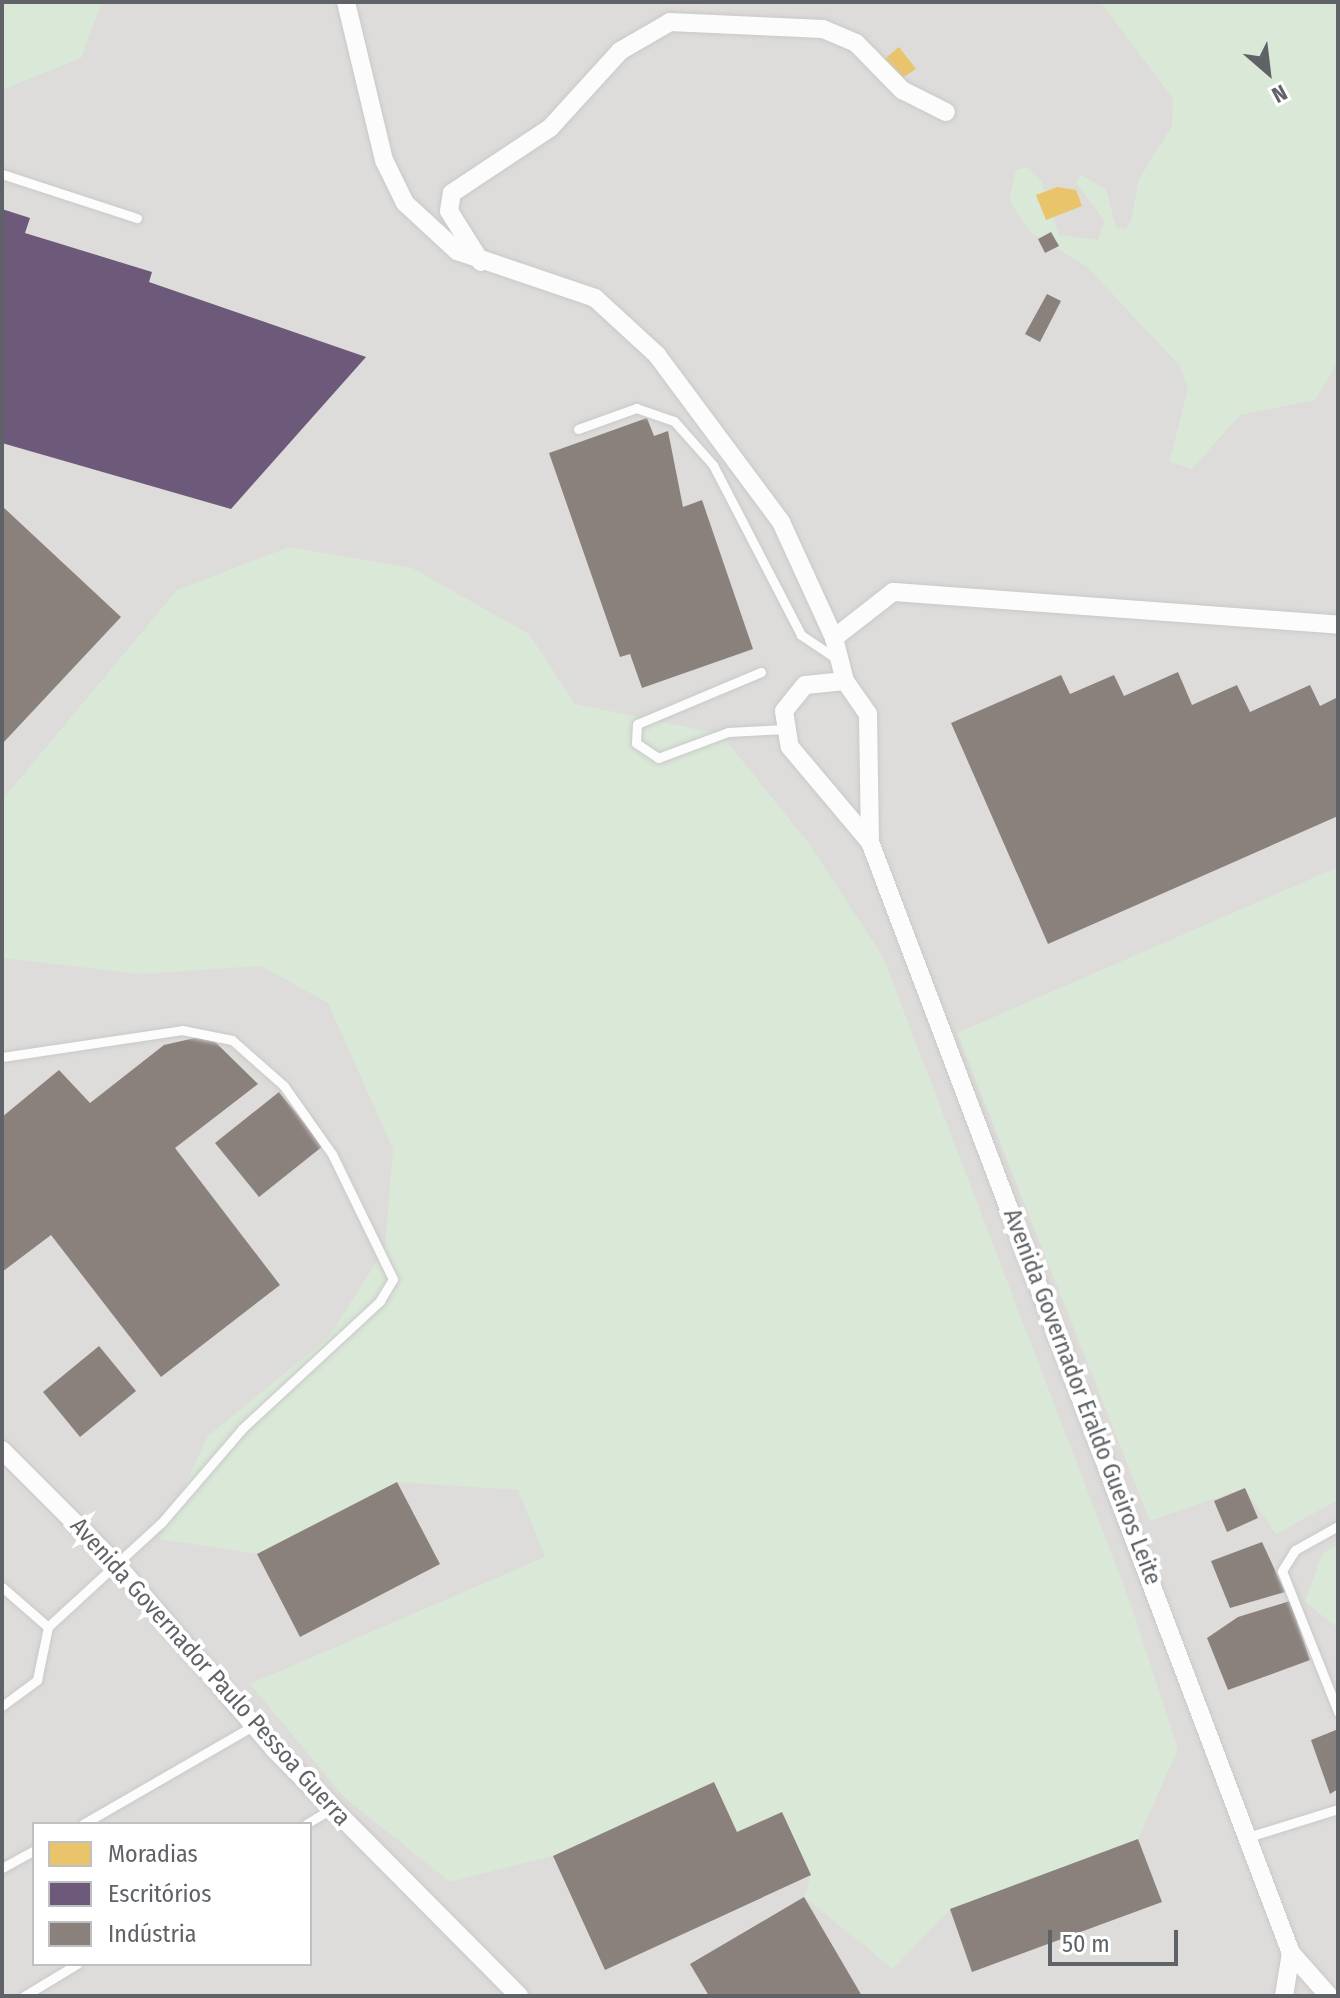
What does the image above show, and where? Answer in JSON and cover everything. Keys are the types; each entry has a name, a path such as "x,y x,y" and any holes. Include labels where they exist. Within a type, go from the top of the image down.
{"street":[{"name":"Avenida Governador Eraldo Gueiros Leite","path":"346,2 384,160 405,203 438,238 481,262 595,298 657,355 781,522 834,638 845,681 871,725 870,842"},
{"path":"481,262 449,211 452,193 550,128 620,51 670,22 823,29 856,43 902,90 946,112"},
{"path":"834,638 893,592 1338,625"},
{"path":"785,729 784,711 805,685 845,681"},
{"name":"Avenida Governador Eraldo Gueiros Leite","path":"785,729 790,747 870,842 1291,1953 1329,1996"},
{"name":"Avenida Governador Paulo Pessoa Guerra","path":"2,1450 117,1565 253,1726 331,1809 519,1996"},
{"name":"Avenida Governador Eraldo Gueiros Leite","path":"1284,1996 1291,1953"}],"lane":[{"path":"2,174 137,218"},
{"path":"578,429 636,408 674,421 713,465 801,635 840,661"},
{"path":"761,672 637,724 636,743 658,758 728,732 785,729"},
{"path":"2,1057 182,1030 232,1040 284,1086 332,1154 392,1271 380,1301 242,1429 117,1565 48,1627 37,1680 2,1706"},
{"path":"1337,1707 1282,1571 1295,1550 1338,1526"},
{"path":"2,1587 48,1627"},
{"path":"86,1822 253,1726"},
{"path":"309,1822 331,1809"},
{"path":"1248,1837 1336,1811"},
{"path":"2,1868 32,1851"},
{"path":"24,1996 74,1966"}],"shaded area":[{"path":"2,2 1338,2 1338,1996 2,1996"}],"green space":[{"path":"2,2 102,2 81,58 2,90"},
{"path":"1100,2 1338,2 1338,361 1315,400 1240,415 1192,469 1169,462 1188,389 1180,366 1087,267 1030,232 1009,200 1016,170 1026,167 1041,180 1059,235 1098,240 1105,221 1075,182 1081,175 1106,189 1116,228 1126,229 1131,220 1139,179 1172,126 1173,98"},
{"path":"289,547 412,568 529,634 575,704 721,734 810,845 883,957 1130,1602 1178,1749 1138,1839 950,1909 893,1969 804,1897 811,1875 782,1812 737,1832 714,1782 553,1856 450,1882 344,1797 250,1684 545,1557 518,1490 397,1482 257,1554 160,1539 208,1436 329,1337 385,1248 393,1149 328,1003 261,966 140,974 2,958 2,800 177,590"},
{"path":"1338,867 1338,1500 1276,1534 1244,1488 1150,1521 957,1033"},
{"path":"1338,1544 1338,1628 1305,1602 1322,1554"}],"building: Moradias":[{"path":"899,47 916,69 896,82 880,63"},
{"path":"1057,187 1076,190 1082,206 1046,220 1036,195"}],"building: Escritórios":[{"path":"2,209 30,218 25,233 152,272 149,282 366,357 231,509 2,443"}],"building: Indústria":[{"path":"1051,232 1059,246 1045,253 1038,239"},
{"path":"1047,294 1061,301 1040,342 1025,334"},
{"path":"647,418 654,436 668,431 683,507 702,500 753,649 642,688 630,654 620,657 549,453"},
{"path":"2,506 121,617 2,744"},
{"path":"1178,672 1192,705 1237,685 1250,712 1310,685 1320,706 1338,697 1338,816 1048,944 951,723 1061,675 1070,694 1114,675 1124,696"},
{"path":"208,1035 258,1084 175,1148 280,1285 161,1377 51,1235 2,1272 2,1117 59,1070 90,1103 164,1045"},
{"path":"279,1092 323,1146 259,1197 215,1143"},
{"path":"99,1346 136,1391 80,1437 43,1392"},
{"path":"397,1482 440,1564 300,1637 257,1554"},
{"path":"1245,1488 1258,1518 1227,1532 1214,1501"},
{"path":"1262,1542 1285,1592 1230,1608 1211,1561"},
{"path":"1290,1601 1310,1660 1228,1690 1207,1638 1238,1617"},
{"path":"1336,1730 1338,1789 1330,1794 1311,1740"},
{"path":"714,1782 737,1832 782,1812 811,1875 605,1970 553,1856"},
{"path":"1138,1839 1162,1902 972,1972 950,1909"},
{"path":"804,1897 862,1996 709,1996 690,1964"}]}
